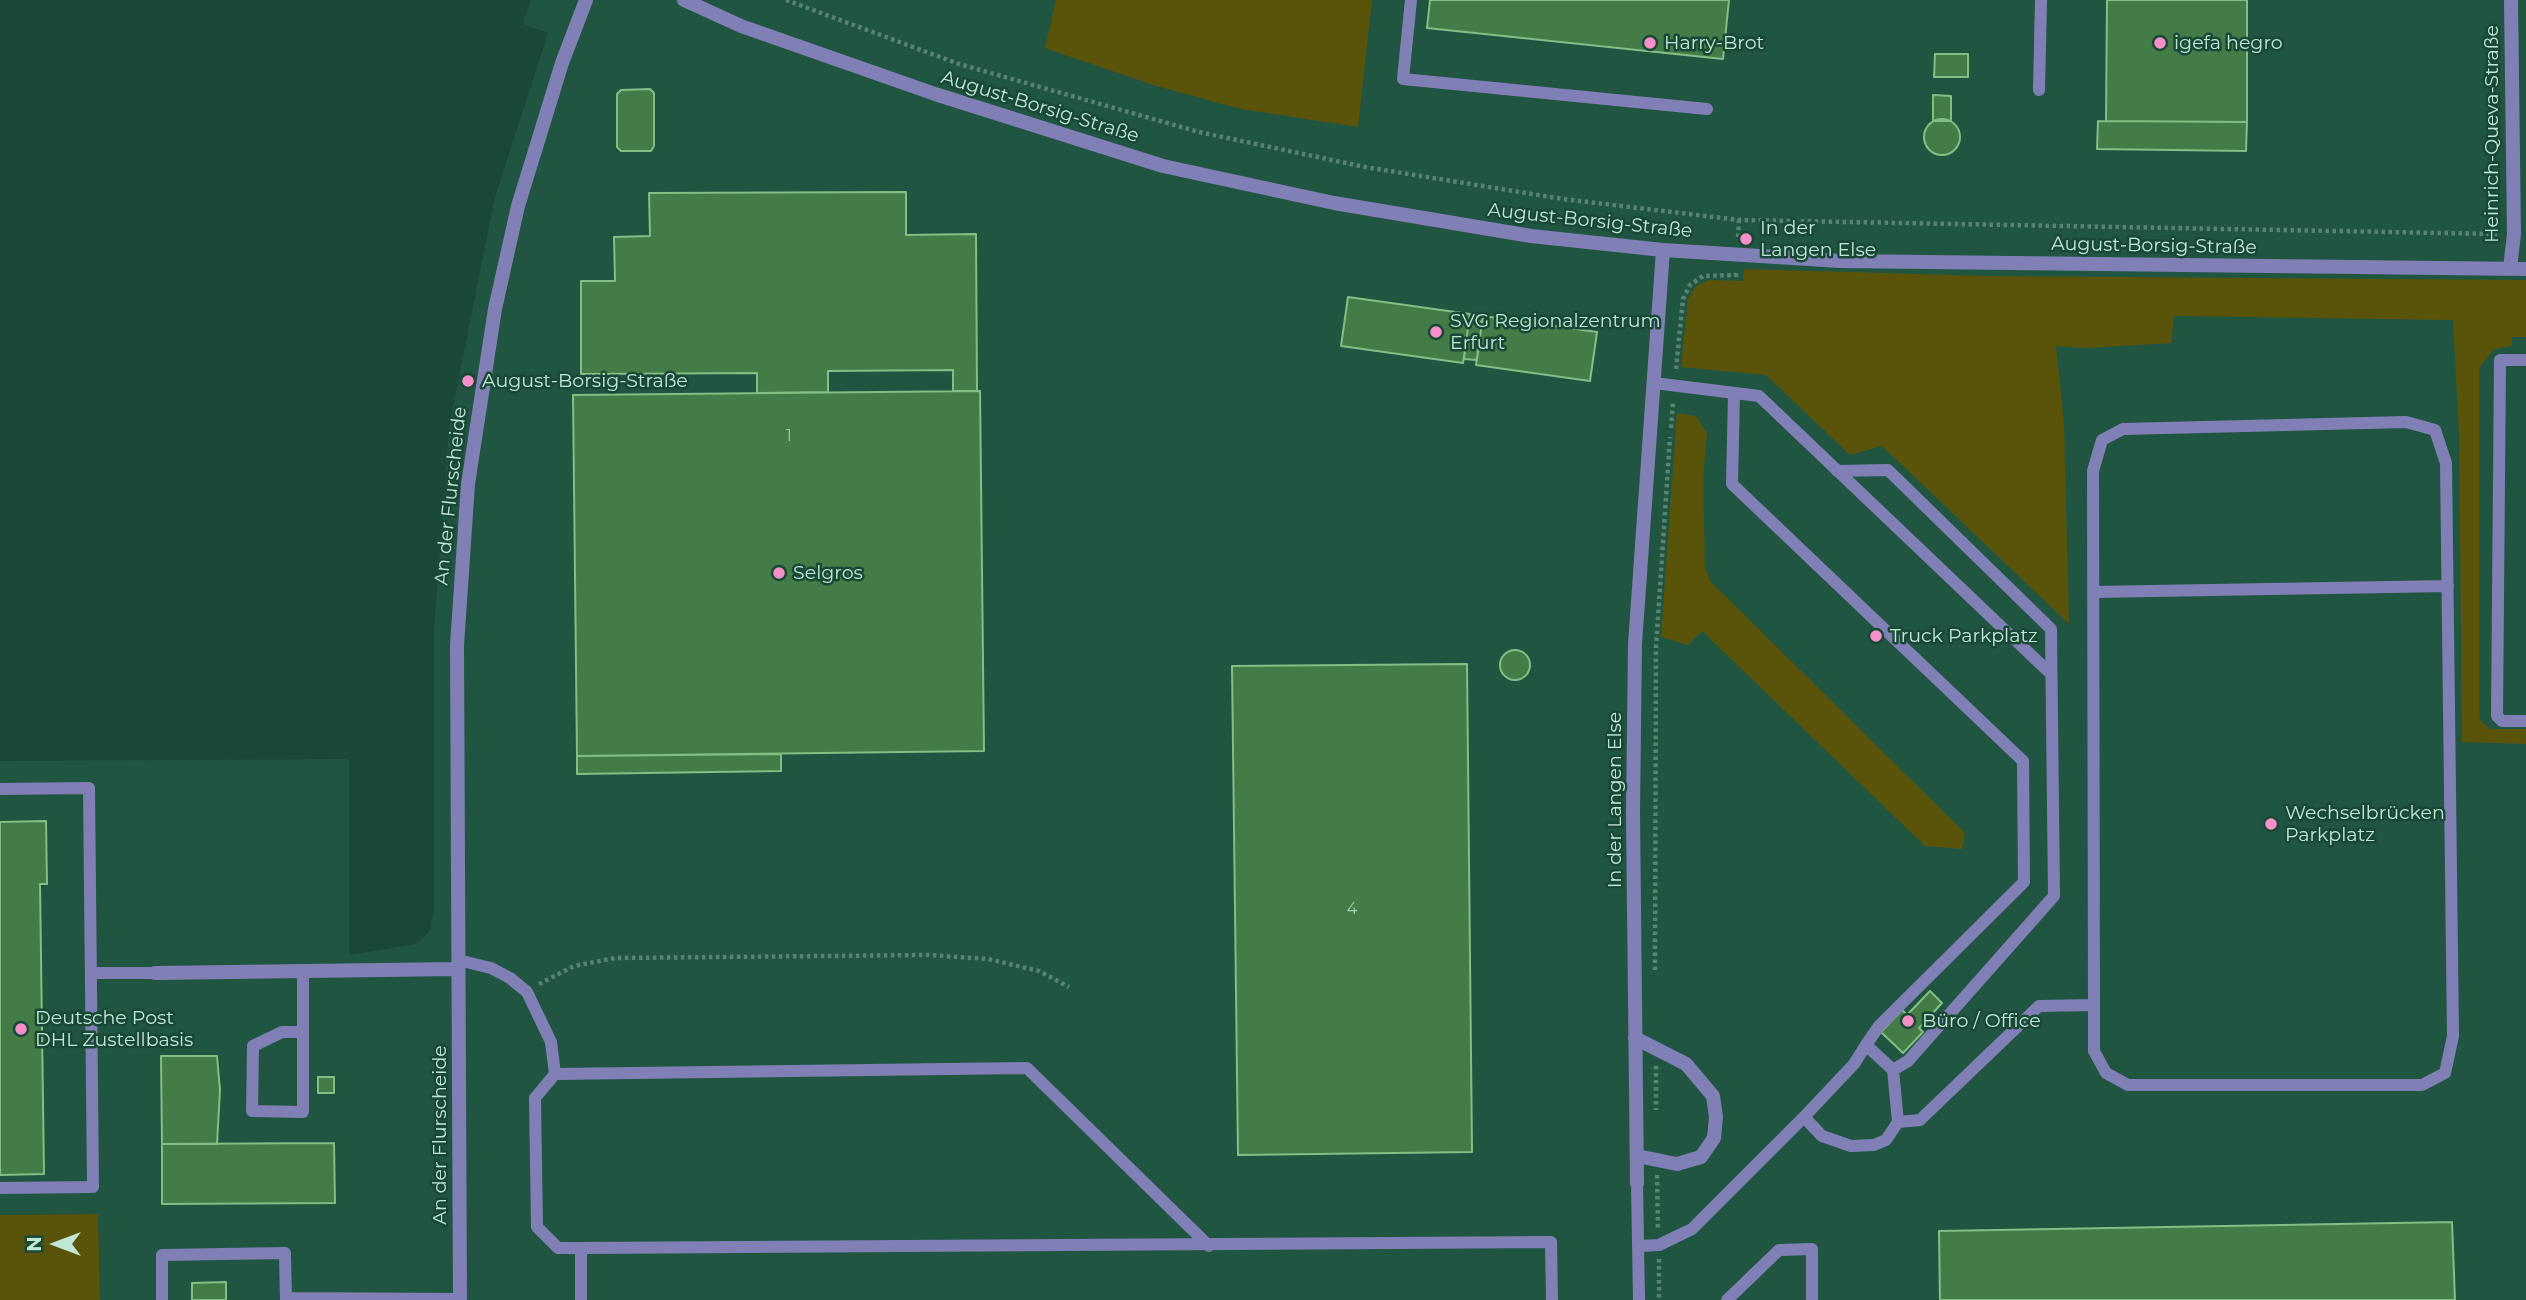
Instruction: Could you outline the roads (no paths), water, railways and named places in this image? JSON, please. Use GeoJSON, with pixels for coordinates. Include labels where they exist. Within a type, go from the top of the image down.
{"type":"FeatureCollection","features":[{"type":"Feature","properties":{"kind":"street","name":"An der Flurscheide"},"geometry":{"type":"LineString","coordinates":[[460,1299],[457,646],[468,484],[491,334],[518,206],[562,63],[586,0]]}},
{"type":"Feature","properties":{"kind":"street","name":"August-Borsig-Straße"},"geometry":{"type":"LineString","coordinates":[[684,0],[741,26],[935,94],[1163,166],[1360,208],[1531,236],[1663,250],[1841,261],[2526,269]]}},
{"type":"Feature","properties":{"kind":"street","name":"Heinrich-Queva-Straße"},"geometry":{"type":"LineString","coordinates":[[2510,268],[2514,234],[2511,0]]}},
{"type":"Feature","properties":{"kind":"street","name":"In der Langen Else"},"geometry":{"type":"LineString","coordinates":[[1637,1183],[1635,644],[1663,250]]}},
{"type":"Feature","properties":{"kind":"street"},"geometry":{"type":"LineString","coordinates":[[155,973],[458,965]]}},
{"type":"Feature","properties":{"kind":"street"},"geometry":{"type":"LineString","coordinates":[[1635,1038],[1686,1064],[1713,1096],[1716,1117],[1714,1138],[1701,1157],[1677,1164],[1637,1156]]}},
{"type":"Feature","properties":{"kind":"lane"},"geometry":{"type":"LineString","coordinates":[[1411,0],[1403,79],[1707,109]]}},
{"type":"Feature","properties":{"kind":"lane"},"geometry":{"type":"LineString","coordinates":[[2039,90],[2041,0]]}},
{"type":"Feature","properties":{"kind":"lane"},"geometry":{"type":"LineString","coordinates":[[2526,360],[2500,360],[2497,716],[2501,721],[2526,722]]}},
{"type":"Feature","properties":{"kind":"lane"},"geometry":{"type":"LineString","coordinates":[[1654,383],[1759,396],[2051,674]]}},
{"type":"Feature","properties":{"kind":"lane"},"geometry":{"type":"LineString","coordinates":[[1639,1246],[1658,1245],[1692,1229],[1854,1064],[1879,1026],[2024,882],[2023,761],[1732,484],[1734,393]]}},
{"type":"Feature","properties":{"kind":"lane"},"geometry":{"type":"LineString","coordinates":[[2406,422],[2435,430],[2446,463],[2448,586],[2453,1036],[2445,1073],[2422,1086],[2128,1084],[2106,1073],[2094,1051],[2093,592],[2093,471],[2102,440],[2123,429],[2406,422]]}},
{"type":"Feature","properties":{"kind":"lane"},"geometry":{"type":"LineString","coordinates":[[1837,471],[1888,470],[2051,629],[2054,895],[1908,1061],[1894,1070]]}},
{"type":"Feature","properties":{"kind":"lane"},"geometry":{"type":"LineString","coordinates":[[2093,592],[2448,586]]}},
{"type":"Feature","properties":{"kind":"lane"},"geometry":{"type":"LineString","coordinates":[[0,789],[89,788],[93,1187],[0,1188]]}},
{"type":"Feature","properties":{"kind":"lane"},"geometry":{"type":"LineString","coordinates":[[458,965],[491,968],[510,978],[527,992],[551,1042],[555,1074],[535,1098],[537,1227],[558,1248],[1551,1242],[1552,1300]]}},
{"type":"Feature","properties":{"kind":"lane"},"geometry":{"type":"LineString","coordinates":[[303,971],[303,1032],[303,1112],[252,1111],[253,1046],[282,1032],[303,1032]]}},
{"type":"Feature","properties":{"kind":"lane"},"geometry":{"type":"LineString","coordinates":[[91,973],[155,973]]}},
{"type":"Feature","properties":{"kind":"lane"},"geometry":{"type":"LineString","coordinates":[[1898,1122],[1920,1120],[2039,1006],[2094,1005]]}},
{"type":"Feature","properties":{"kind":"lane"},"geometry":{"type":"LineString","coordinates":[[1804,1117],[1822,1136],[1851,1146],[1886,1140],[1898,1122],[1894,1070],[1866,1045]]}},
{"type":"Feature","properties":{"kind":"lane"},"geometry":{"type":"LineString","coordinates":[[555,1074],[1027,1068],[1209,1246]]}},
{"type":"Feature","properties":{"kind":"lane"},"geometry":{"type":"LineString","coordinates":[[1637,1183],[1639,1300]]}},
{"type":"Feature","properties":{"kind":"lane"},"geometry":{"type":"LineString","coordinates":[[581,1248],[581,1300]]}},
{"type":"Feature","properties":{"kind":"lane"},"geometry":{"type":"LineString","coordinates":[[1727,1300],[1779,1250],[1812,1249],[1811,1300]]}},
{"type":"Feature","properties":{"kind":"lane"},"geometry":{"type":"LineString","coordinates":[[162,1300],[162,1255],[285,1253],[286,1299],[460,1299]]}},
{"type":"Feature","properties":{"kind":"place","name":"Harry-Brot"},"geometry":{"type":"Point","coordinates":[1650,43]}},
{"type":"Feature","properties":{"kind":"place","name":"igefa hegro"},"geometry":{"type":"Point","coordinates":[2160,43]}},
{"type":"Feature","properties":{"kind":"place","name":"In der Langen Else"},"geometry":{"type":"Point","coordinates":[1746,239]}},
{"type":"Feature","properties":{"kind":"place","name":"SVG Regionalzentrum Erfurt"},"geometry":{"type":"Point","coordinates":[1436,332]}},
{"type":"Feature","properties":{"kind":"place","name":"August-Borsig-Straße"},"geometry":{"type":"Point","coordinates":[468,381]}},
{"type":"Feature","properties":{"kind":"place","name":"Selgros"},"geometry":{"type":"Point","coordinates":[779,573]}},
{"type":"Feature","properties":{"kind":"place","name":"Truck Parkplatz"},"geometry":{"type":"Point","coordinates":[1876,636]}},
{"type":"Feature","properties":{"kind":"place","name":"Wechselbrücken Parkplatz"},"geometry":{"type":"Point","coordinates":[2271,824]}},
{"type":"Feature","properties":{"kind":"place","name":"Büro / Office"},"geometry":{"type":"Point","coordinates":[1908,1021]}},
{"type":"Feature","properties":{"kind":"place","name":"Deutsche Post DHL Zustellbasis"},"geometry":{"type":"Point","coordinates":[21,1029]}}]}
